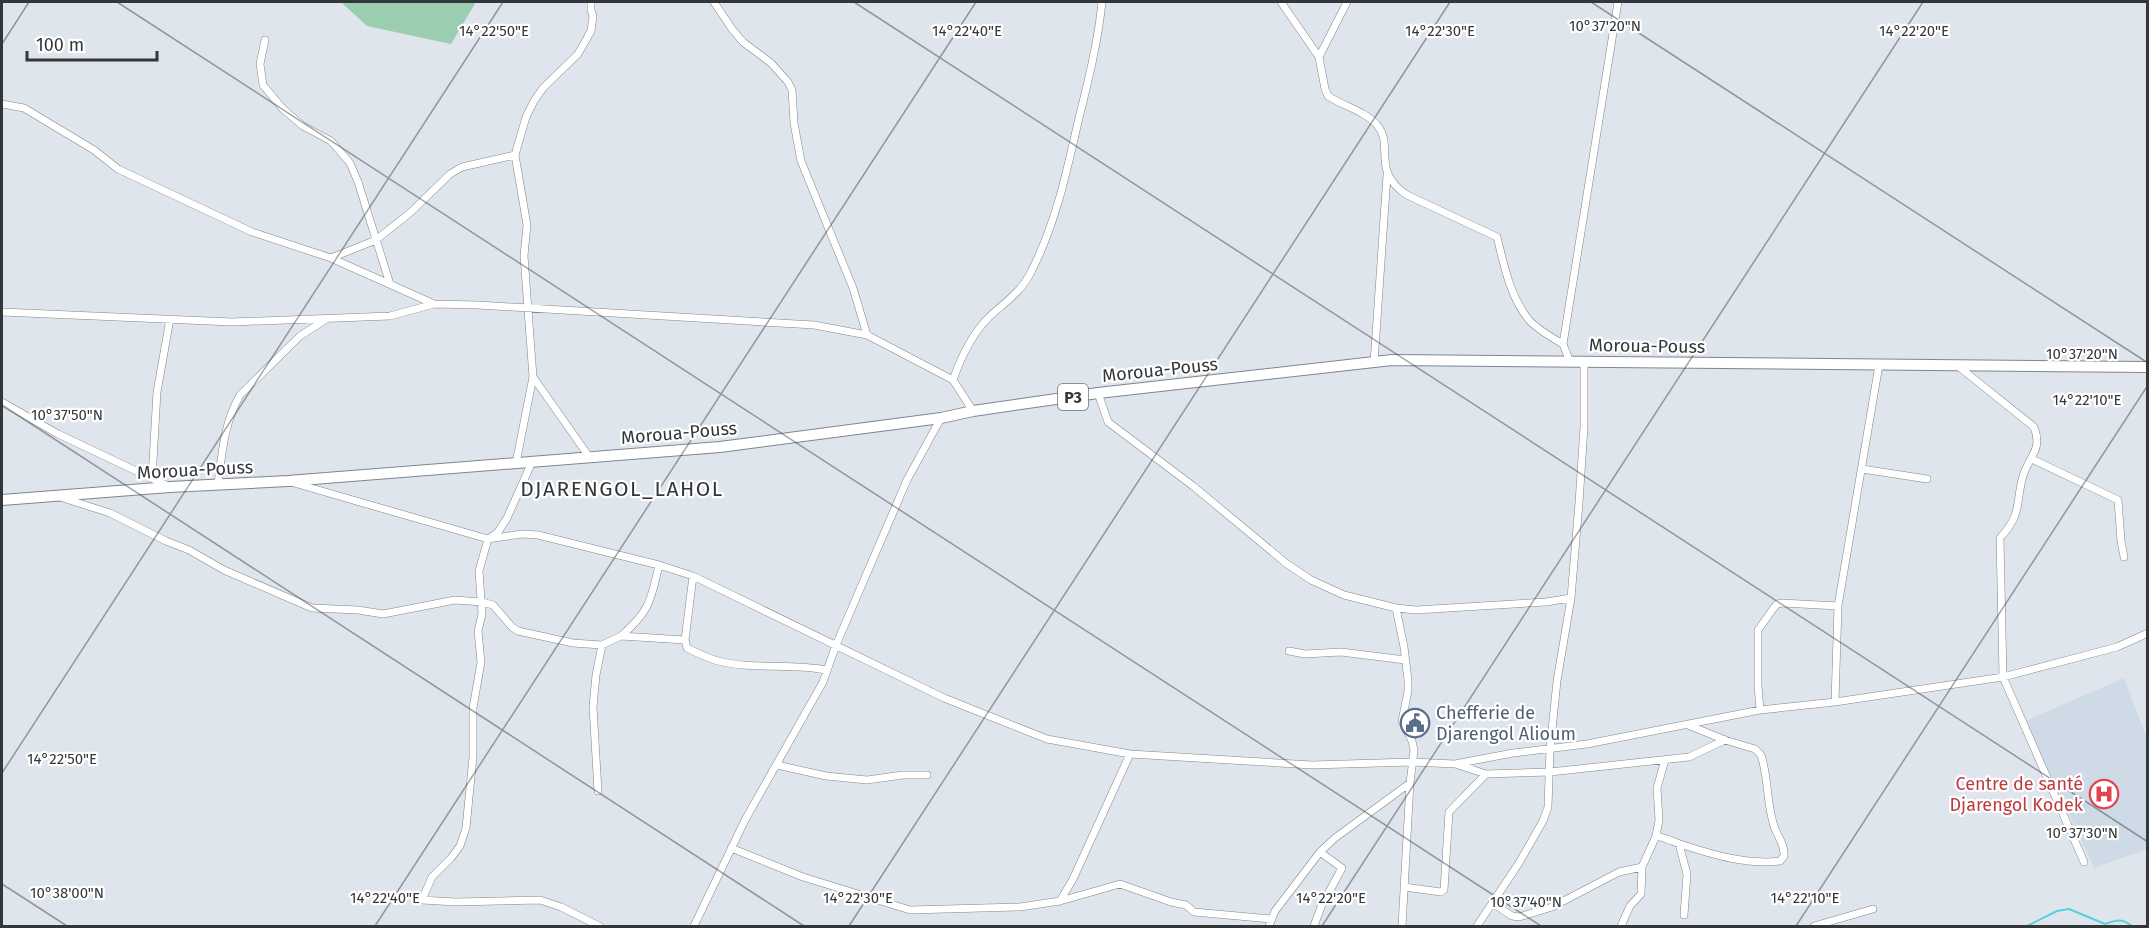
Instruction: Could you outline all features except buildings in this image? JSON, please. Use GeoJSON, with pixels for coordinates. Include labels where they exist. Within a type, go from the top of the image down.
{"type":"FeatureCollection","features":[{"type":"Feature","properties":{"kind":"main road","name":"Moroua-Pouss"},"geometry":{"type":"LineString","coordinates":[[2,500],[170,487],[288,481],[720,447],[941,418],[973,411],[1098,393],[1392,360],[2148,367]]}},
{"type":"Feature","properties":{"kind":"street"},"geometry":{"type":"LineString","coordinates":[[516,463],[533,377],[524,256],[527,225],[515,155],[526,117],[534,101],[543,88],[578,54],[591,31],[593,16],[591,2]]}},
{"type":"Feature","properties":{"kind":"street"},"geometry":{"type":"LineString","coordinates":[[714,2],[732,30],[743,42],[771,63],[792,90],[794,123],[801,162],[853,288],[867,335]]}},
{"type":"Feature","properties":{"kind":"street"},"geometry":{"type":"LineString","coordinates":[[953,380],[960,359],[976,333],[990,316],[1016,293],[1029,276],[1058,210],[1095,53],[1102,2]]}},
{"type":"Feature","properties":{"kind":"street"},"geometry":{"type":"LineString","coordinates":[[1281,2],[1319,57],[1324,89],[1328,96],[1377,126],[1382,135],[1387,175],[1374,363]]}},
{"type":"Feature","properties":{"kind":"street"},"geometry":{"type":"LineString","coordinates":[[1319,57],[1347,2]]}},
{"type":"Feature","properties":{"kind":"street"},"geometry":{"type":"LineString","coordinates":[[1570,362],[1563,345],[1618,2]]}},
{"type":"Feature","properties":{"kind":"street"},"geometry":{"type":"LineString","coordinates":[[265,40],[260,64],[263,85],[283,109],[303,126],[331,141],[350,163],[390,284]]}},
{"type":"Feature","properties":{"kind":"street"},"geometry":{"type":"LineString","coordinates":[[2,104],[24,108],[87,145],[118,169],[252,232],[331,258],[434,304]]}},
{"type":"Feature","properties":{"kind":"street"},"geometry":{"type":"LineString","coordinates":[[331,258],[376,240],[411,212],[450,174],[470,165],[515,155]]}},
{"type":"Feature","properties":{"kind":"street"},"geometry":{"type":"LineString","coordinates":[[1387,175],[1407,195],[1497,237],[1508,279],[1528,319],[1541,331],[1563,345]]}},
{"type":"Feature","properties":{"kind":"street"},"geometry":{"type":"LineString","coordinates":[[2,312],[232,321],[390,316],[434,304],[478,304],[527,309],[813,324],[867,335],[953,380],[973,411]]}},
{"type":"Feature","properties":{"kind":"street"},"geometry":{"type":"LineString","coordinates":[[152,478],[157,392],[170,319]]}},
{"type":"Feature","properties":{"kind":"street"},"geometry":{"type":"LineString","coordinates":[[218,484],[225,430],[240,395],[300,336],[326,319]]}},
{"type":"Feature","properties":{"kind":"street"},"geometry":{"type":"LineString","coordinates":[[1477,927],[1519,863],[1546,814],[1557,681],[1571,598],[1584,427],[1584,361]]}},
{"type":"Feature","properties":{"kind":"street"},"geometry":{"type":"LineString","coordinates":[[1835,702],[1838,606],[1879,365]]}},
{"type":"Feature","properties":{"kind":"street"},"geometry":{"type":"LineString","coordinates":[[1958,366],[2034,427],[2038,437],[2038,444],[2024,476],[2014,520],[2000,538],[2003,676],[2084,862]]}},
{"type":"Feature","properties":{"kind":"street"},"geometry":{"type":"LineString","coordinates":[[533,377],[590,458]]}},
{"type":"Feature","properties":{"kind":"street"},"geometry":{"type":"LineString","coordinates":[[1098,393],[1108,422],[1193,486],[1287,564],[1311,580],[1344,596],[1396,608],[1429,610],[1546,602],[1571,598]]}},
{"type":"Feature","properties":{"kind":"street"},"geometry":{"type":"LineString","coordinates":[[2,402],[58,434],[170,487]]}},
{"type":"Feature","properties":{"kind":"street"},"geometry":{"type":"LineString","coordinates":[[694,927],[731,848],[823,682],[836,645],[907,480],[941,418]]}},
{"type":"Feature","properties":{"kind":"street"},"geometry":{"type":"LineString","coordinates":[[2032,459],[2118,500],[2124,557]]}},
{"type":"Feature","properties":{"kind":"street"},"geometry":{"type":"LineString","coordinates":[[532,462],[507,518],[498,532],[488,539],[479,571],[482,602],[478,631],[481,662],[473,708],[473,757],[466,828],[460,846],[432,877],[422,900],[456,902],[540,900],[561,907],[599,927]]}},
{"type":"Feature","properties":{"kind":"street"},"geometry":{"type":"LineString","coordinates":[[1862,469],[1927,478]]}},
{"type":"Feature","properties":{"kind":"street"},"geometry":{"type":"LineString","coordinates":[[288,481],[488,539],[538,534],[693,576],[944,698],[1047,739],[1130,754],[1312,765],[1412,762],[1455,764],[1513,753],[1587,744],[1760,711],[2003,676],[2117,647],[2148,633]]}},
{"type":"Feature","properties":{"kind":"street"},"geometry":{"type":"LineString","coordinates":[[56,496],[110,513],[189,550],[224,570],[312,608],[350,609],[383,614],[455,600],[482,602],[494,605],[512,627],[525,634],[573,643],[602,645],[621,636],[639,620],[646,610],[659,565]]}},
{"type":"Feature","properties":{"kind":"street"},"geometry":{"type":"LineString","coordinates":[[693,576],[685,640],[687,648],[718,661],[767,666],[802,666],[826,670]]}},
{"type":"Feature","properties":{"kind":"street"},"geometry":{"type":"LineString","coordinates":[[1760,711],[1758,630],[1773,609],[1777,604],[1782,603],[1838,606]]}},
{"type":"Feature","properties":{"kind":"street"},"geometry":{"type":"LineString","coordinates":[[1396,608],[1406,660],[1408,691],[1402,721],[1414,750],[1402,927]]}},
{"type":"Feature","properties":{"kind":"street"},"geometry":{"type":"LineString","coordinates":[[621,636],[685,640]]}},
{"type":"Feature","properties":{"kind":"street"},"geometry":{"type":"LineString","coordinates":[[598,791],[593,707],[602,645]]}},
{"type":"Feature","properties":{"kind":"street"},"geometry":{"type":"LineString","coordinates":[[1289,651],[1305,654],[1341,652],[1406,660]]}},
{"type":"Feature","properties":{"kind":"street"},"geometry":{"type":"LineString","coordinates":[[1656,836],[1741,860],[1780,861],[1784,856],[1784,848],[1774,826],[1761,755],[1755,749],[1725,740],[1687,724]]}},
{"type":"Feature","properties":{"kind":"street"},"geometry":{"type":"LineString","coordinates":[[1455,764],[1486,774],[1550,772],[1689,757],[1725,740]]}},
{"type":"Feature","properties":{"kind":"street"},"geometry":{"type":"LineString","coordinates":[[1059,900],[1073,879],[1130,754]]}},
{"type":"Feature","properties":{"kind":"street"},"geometry":{"type":"LineString","coordinates":[[1621,927],[1630,906],[1641,894],[1642,867],[1656,836],[1659,820],[1657,788],[1665,760]]}},
{"type":"Feature","properties":{"kind":"street"},"geometry":{"type":"LineString","coordinates":[[777,765],[826,776],[867,780],[903,775],[927,775]]}},
{"type":"Feature","properties":{"kind":"street"},"geometry":{"type":"LineString","coordinates":[[1404,887],[1444,890],[1449,812],[1486,774]]}},
{"type":"Feature","properties":{"kind":"street"},"geometry":{"type":"LineString","coordinates":[[731,848],[803,877],[910,910],[1020,907],[1059,900],[1120,884],[1186,905],[1194,912],[1270,923],[1320,852],[1335,838],[1410,783]]}},
{"type":"Feature","properties":{"kind":"street"},"geometry":{"type":"LineString","coordinates":[[1679,844],[1687,874],[1684,915]]}},
{"type":"Feature","properties":{"kind":"street"},"geometry":{"type":"LineString","coordinates":[[1314,927],[1321,907],[1342,868],[1320,852]]}},
{"type":"Feature","properties":{"kind":"street"},"geometry":{"type":"LineString","coordinates":[[1492,903],[1512,916],[1519,917],[1552,907],[1619,872],[1642,867]]}},
{"type":"Feature","properties":{"kind":"street"},"geometry":{"type":"LineString","coordinates":[[1814,927],[1873,909]]}},
{"type":"Feature","properties":{"kind":"shaded area","name":"Centre de santé Djarengol Kodek"},"geometry":{"type":"Polygon","coordinates":[[[2124,678],[2147,739],[2147,849],[2094,868],[2026,721],[2124,678]]]}},
{"type":"Feature","properties":{"kind":"green space"},"geometry":{"type":"Polygon","coordinates":[[[341,2],[476,2],[451,44],[367,26],[341,2]]]}},
{"type":"Feature","properties":{"kind":"waterway"},"geometry":{"type":"LineString","coordinates":[[2027,926],[2057,911],[2069,909],[2105,924],[2119,920],[2132,926]]}},
{"type":"Feature","properties":{"kind":"place","name":"Chefferie de Djarengol Alioum"},"geometry":{"type":"Point","coordinates":[1415,723]}},
{"type":"Feature","properties":{"kind":"place","name":"Centre de santé Djarengol Kodek"},"geometry":{"type":"Point","coordinates":[2104,794]}},
{"type":"Feature","properties":{"kind":"district","name":"DJARENGOL_LAHOL"},"geometry":{"type":"Point","coordinates":[622,489]}}]}
